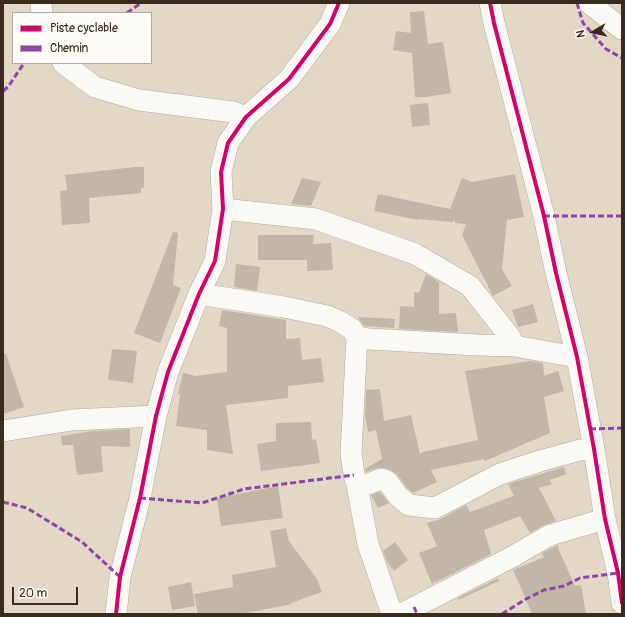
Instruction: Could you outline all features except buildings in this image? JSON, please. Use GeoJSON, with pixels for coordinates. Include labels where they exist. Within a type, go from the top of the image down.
{"type":"FeatureCollection","features":[{"type":"Feature","properties":{"kind":"street"},"geometry":{"type":"LineString","coordinates":[[116,614],[120,577],[140,498],[156,416],[168,372],[199,294],[215,261],[223,209],[222,172],[228,143],[246,117],[289,79],[330,24],[340,3]]}},
{"type":"Feature","properties":{"kind":"street"},"geometry":{"type":"LineString","coordinates":[[490,3],[544,216],[556,273],[577,357],[605,519],[618,573],[622,603]]}},
{"type":"Feature","properties":{"kind":"street"},"geometry":{"type":"LineString","coordinates":[[588,3],[622,29]]}},
{"type":"Feature","properties":{"kind":"street"},"geometry":{"type":"LineString","coordinates":[[64,64],[95,86],[139,100],[233,112],[246,117]]}},
{"type":"Feature","properties":{"kind":"street"},"geometry":{"type":"LineString","coordinates":[[223,209],[316,219],[415,254],[470,286],[510,337],[514,346]]}},
{"type":"Feature","properties":{"kind":"street"},"geometry":{"type":"LineString","coordinates":[[199,294],[327,316],[339,321],[352,330],[357,337],[351,453],[368,544],[392,614]]}},
{"type":"Feature","properties":{"kind":"street"},"geometry":{"type":"LineString","coordinates":[[357,337],[369,340],[514,346],[577,357]]}},
{"type":"Feature","properties":{"kind":"street"},"geometry":{"type":"LineString","coordinates":[[3,431],[72,420],[156,416]]}},
{"type":"Feature","properties":{"kind":"street"},"geometry":{"type":"LineString","coordinates":[[357,485],[368,484],[381,479],[387,481],[398,496],[409,504],[435,508],[500,474],[540,460],[580,450],[594,449]]}},
{"type":"Feature","properties":{"kind":"street"},"geometry":{"type":"LineString","coordinates":[[401,614],[510,558],[550,535],[605,519]]}},
{"type":"Feature","properties":{"kind":"marked path"},"geometry":{"type":"LineString","coordinates":[[128,12],[141,3]]}},
{"type":"Feature","properties":{"kind":"marked path"},"geometry":{"type":"LineString","coordinates":[[577,3],[583,23],[606,49],[622,58]]}},
{"type":"Feature","properties":{"kind":"marked path"},"geometry":{"type":"LineString","coordinates":[[3,91],[8,87],[23,64]]}},
{"type":"Feature","properties":{"kind":"marked path"},"geometry":{"type":"LineString","coordinates":[[544,216],[622,216]]}},
{"type":"Feature","properties":{"kind":"marked path"},"geometry":{"type":"LineString","coordinates":[[590,429],[622,428]]}},
{"type":"Feature","properties":{"kind":"marked path"},"geometry":{"type":"LineString","coordinates":[[140,498],[202,503],[244,489],[354,475]]}},
{"type":"Feature","properties":{"kind":"marked path"},"geometry":{"type":"LineString","coordinates":[[3,502],[27,508],[82,542],[120,577]]}},
{"type":"Feature","properties":{"kind":"marked path"},"geometry":{"type":"LineString","coordinates":[[502,614],[544,590],[564,586],[580,578],[618,573]]}},
{"type":"Feature","properties":{"kind":"marked path"},"geometry":{"type":"LineString","coordinates":[[414,607],[417,614]]}},
{"type":"Feature","properties":{"kind":"cycle path"},"geometry":{"type":"LineString","coordinates":[[116,614],[120,577],[140,498],[156,416],[168,372],[199,294],[215,261],[223,209],[221,172],[228,143],[246,117],[289,79],[330,24],[339,3]]}},
{"type":"Feature","properties":{"kind":"cycle path"},"geometry":{"type":"LineString","coordinates":[[490,3],[544,216],[556,273],[577,357],[605,519],[618,573],[622,603]]}}]}
